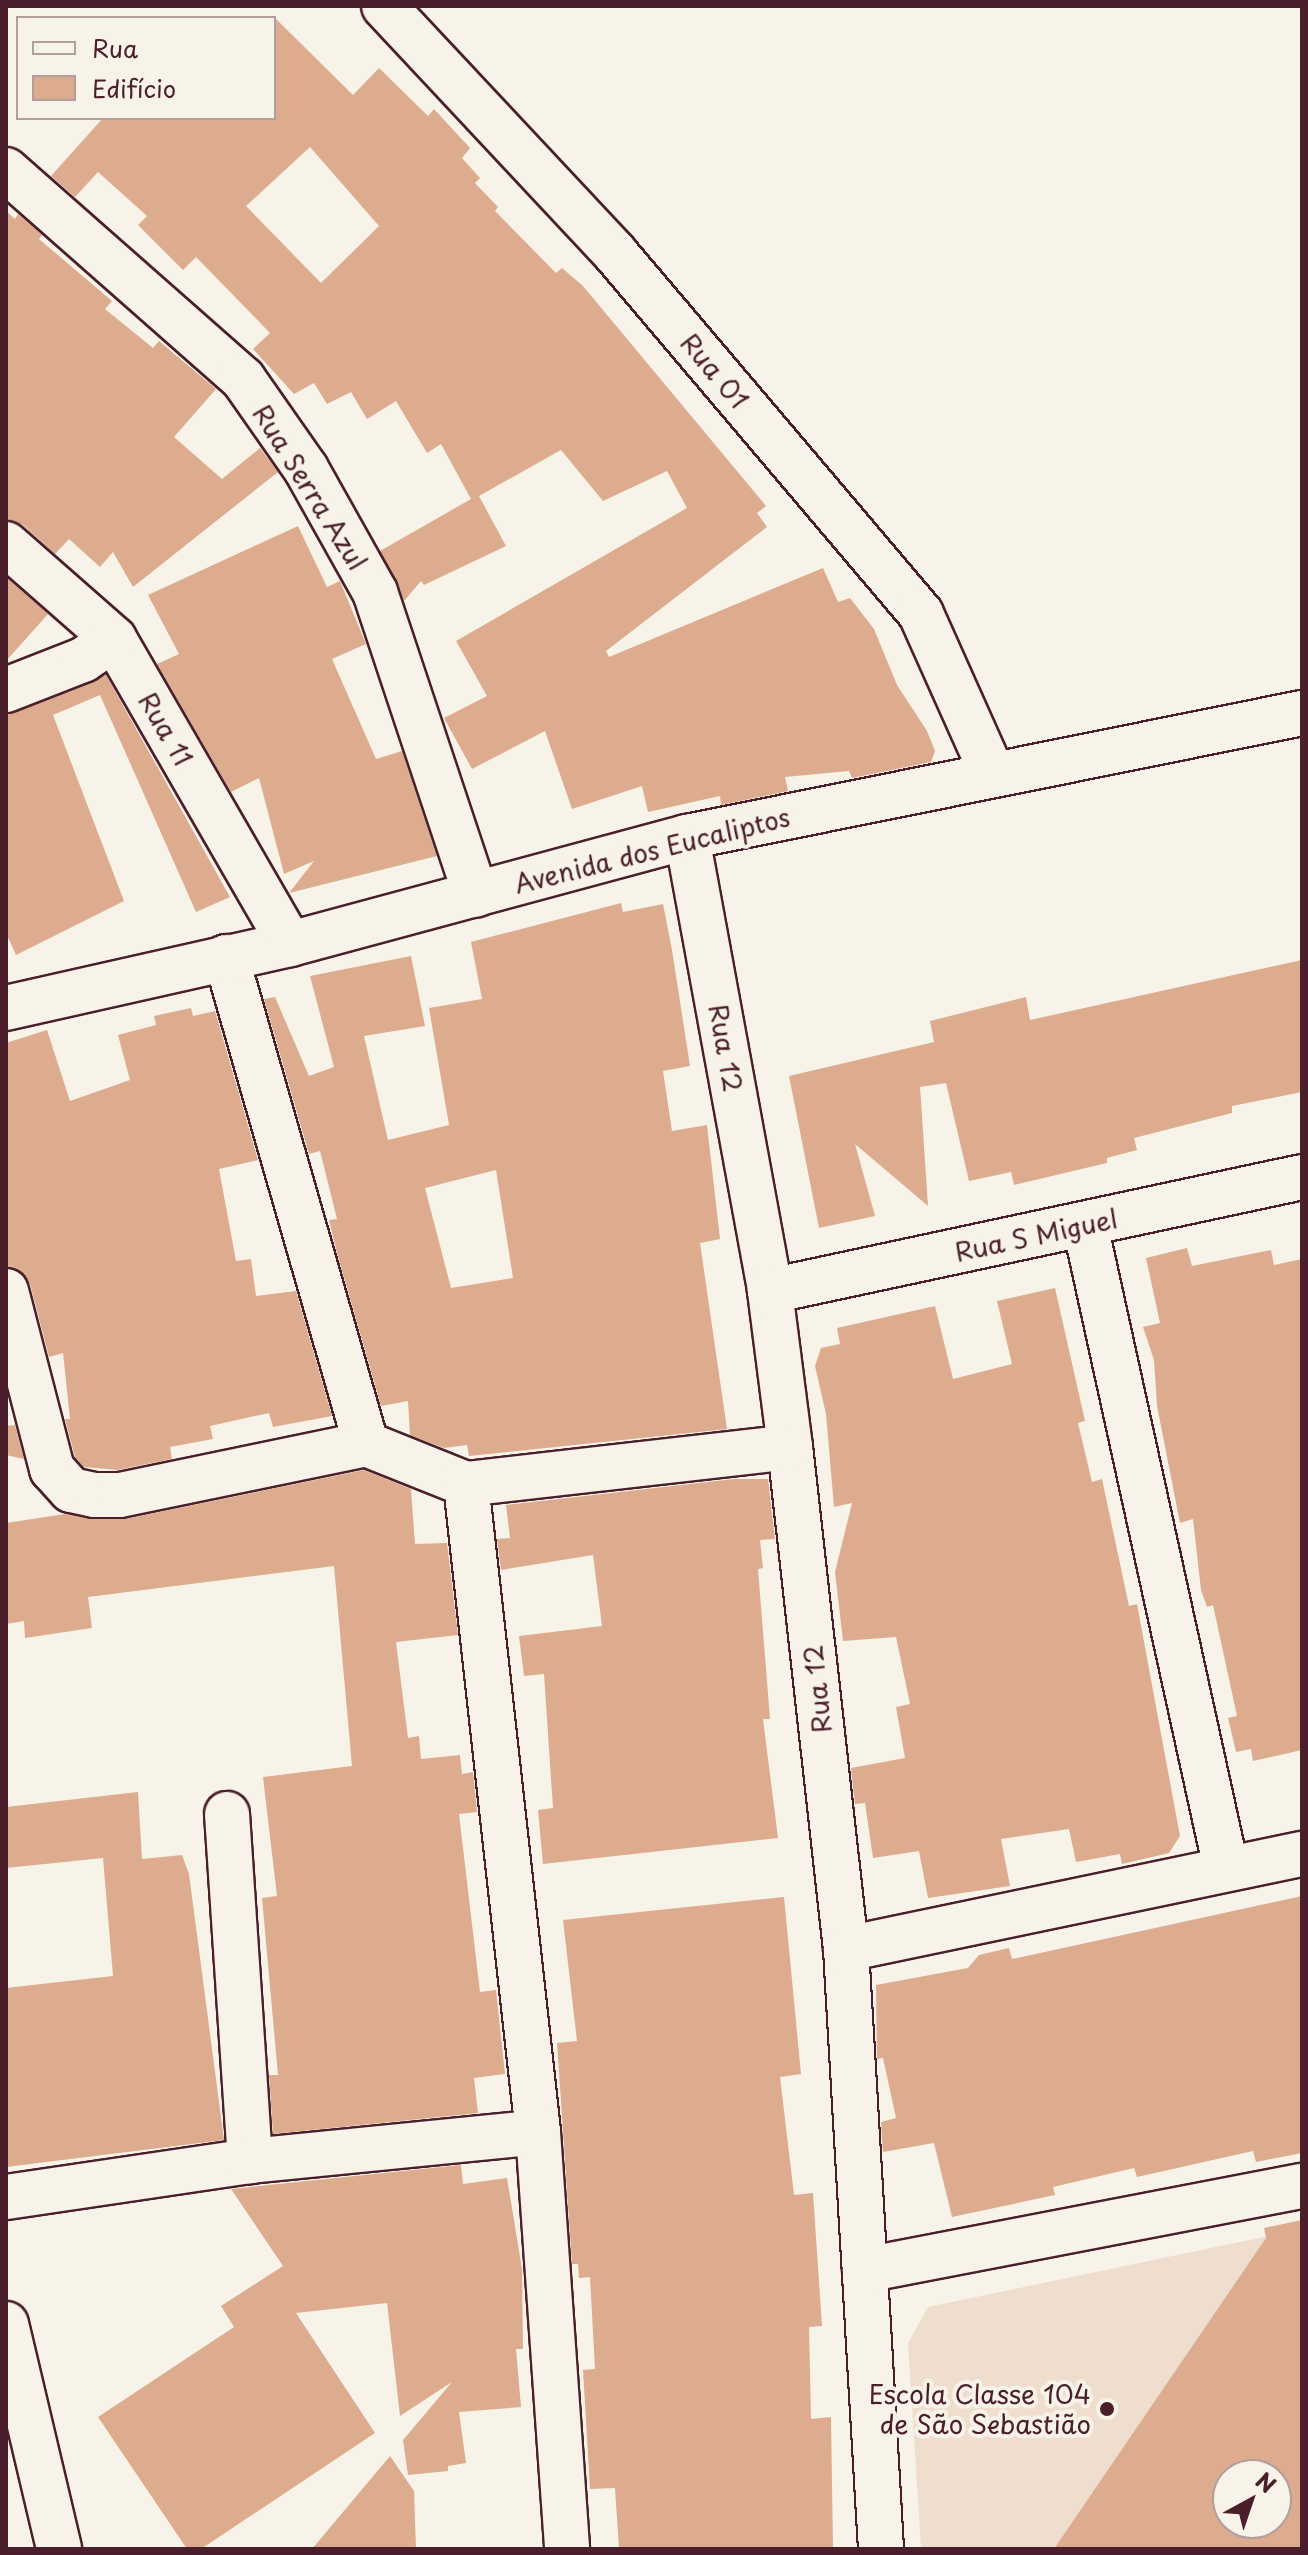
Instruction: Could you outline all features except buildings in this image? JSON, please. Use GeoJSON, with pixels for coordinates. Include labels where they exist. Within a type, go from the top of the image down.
{"type":"FeatureCollection","features":[{"type":"Feature","properties":{"kind":"street","name":"Rua 01"},"geometry":{"type":"LineString","coordinates":[[384,6],[615,253],[921,614],[992,773]]}},
{"type":"Feature","properties":{"kind":"street","name":"Rua Serra Azul"},"geometry":{"type":"LineString","coordinates":[[6,170],[243,379],[306,469],[375,592],[476,895]]}},
{"type":"Feature","properties":{"kind":"street","name":"Rua 11"},"geometry":{"type":"LineString","coordinates":[[6,544],[114,639],[290,944]]}},
{"type":"Feature","properties":{"kind":"street"},"geometry":{"type":"LineString","coordinates":[[6,690],[83,660],[114,639]]}},
{"type":"Feature","properties":{"kind":"street","name":"Avenida dos Eucaliptos"},"geometry":{"type":"LineString","coordinates":[[6,1008],[290,944],[687,837],[992,773],[1302,713]]}},
{"type":"Feature","properties":{"kind":"street","name":"Rua 12"},"geometry":{"type":"LineString","coordinates":[[687,837],[770,1291],[790,1447],[846,1949],[881,2549]]}},
{"type":"Feature","properties":{"kind":"street"},"geometry":{"type":"LineString","coordinates":[[226,957],[366,1444]]}},
{"type":"Feature","properties":{"kind":"street","name":"Rua S Miguel"},"geometry":{"type":"LineString","coordinates":[[770,1291],[1302,1177]]}},
{"type":"Feature","properties":{"kind":"street"},"geometry":{"type":"LineString","coordinates":[[1085,1225],[1226,1868]]}},
{"type":"Feature","properties":{"kind":"street"},"geometry":{"type":"LineString","coordinates":[[6,1291],[52,1469],[71,1490],[120,1495],[366,1444],[466,1484],[790,1447]]}},
{"type":"Feature","properties":{"kind":"street"},"geometry":{"type":"LineString","coordinates":[[466,1484],[538,2132],[567,2549]]}},
{"type":"Feature","properties":{"kind":"street"},"geometry":{"type":"LineString","coordinates":[[227,1814],[250,2161]]}},
{"type":"Feature","properties":{"kind":"street"},"geometry":{"type":"LineString","coordinates":[[846,1949],[1302,1854]]}},
{"type":"Feature","properties":{"kind":"street"},"geometry":{"type":"LineString","coordinates":[[6,2197],[250,2161],[538,2132]]}},
{"type":"Feature","properties":{"kind":"street"},"geometry":{"type":"LineString","coordinates":[[865,2270],[1302,2186]]}},
{"type":"Feature","properties":{"kind":"street"},"geometry":{"type":"LineString","coordinates":[[6,2324],[58,2548]]}},
{"type":"Feature","properties":{"kind":"shaded area","name":"Escola Classe 104 de São Sebastião"},"geometry":{"type":"Polygon","coordinates":[[[1302,2229],[1302,2549],[921,2549],[908,2343],[928,2307],[1302,2229]]]}},
{"type":"Feature","properties":{"kind":"place","name":"Escola Classe 104 de São Sebastião"},"geometry":{"type":"Point","coordinates":[1107,2409]}}]}
